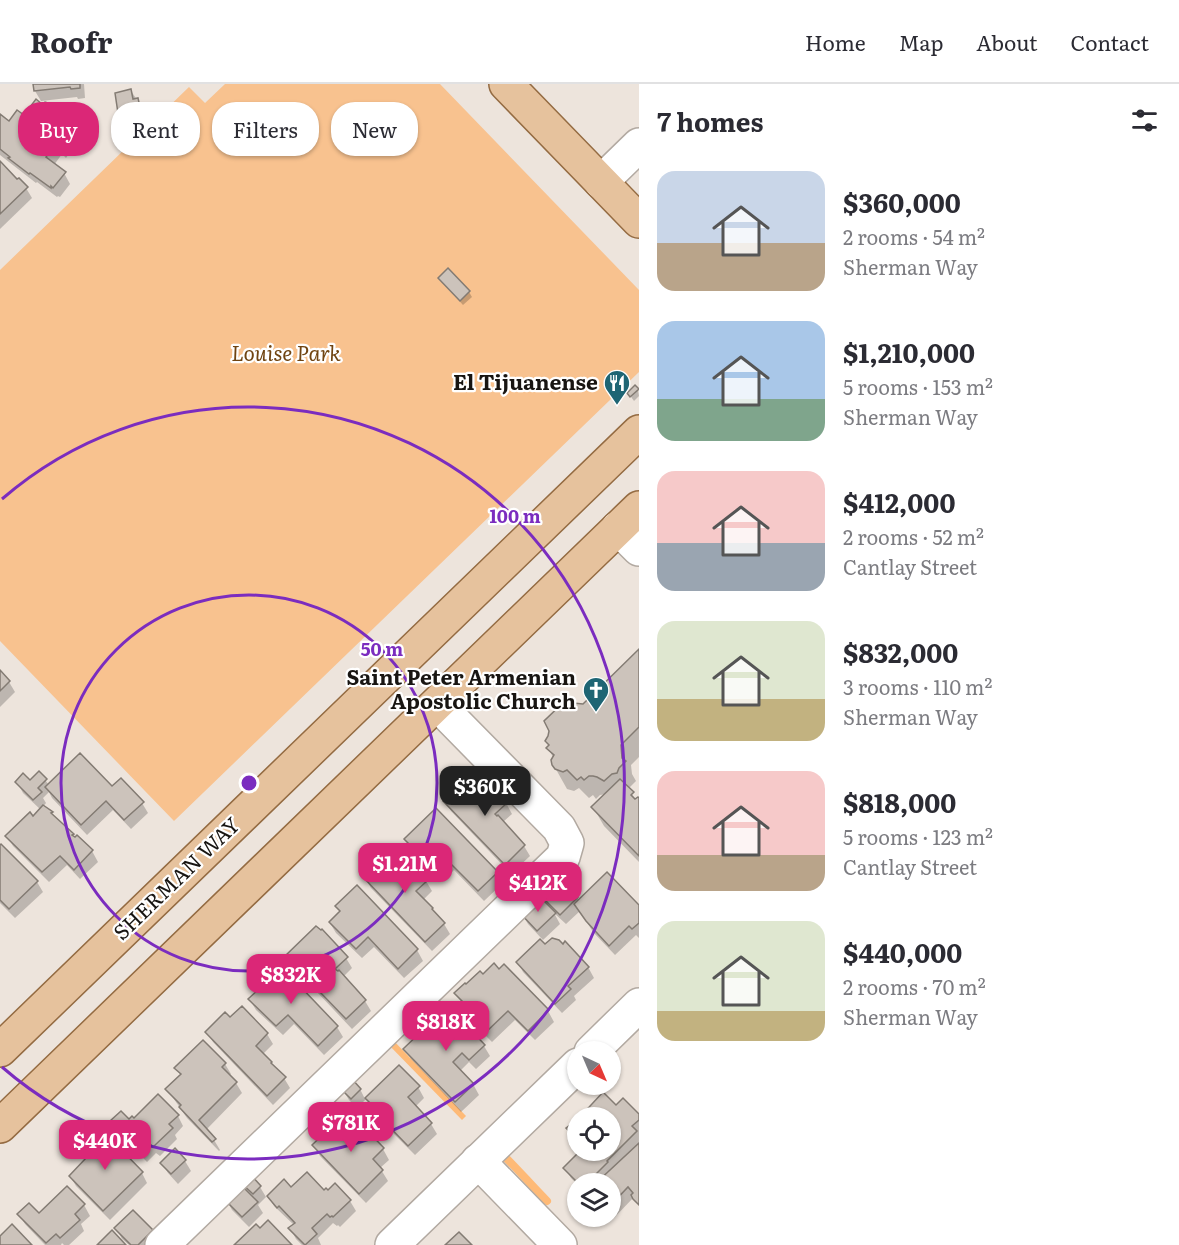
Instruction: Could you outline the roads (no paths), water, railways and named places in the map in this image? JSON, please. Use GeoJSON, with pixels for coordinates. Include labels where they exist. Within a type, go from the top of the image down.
{"type":"FeatureCollection","features":[{"type":"Feature","properties":{"kind":"main road"},"geometry":{"type":"LineString","coordinates":[[506,84],[639,221]]}},
{"type":"Feature","properties":{"kind":"main road","name":"SHERMAN WAY"},"geometry":{"type":"LineString","coordinates":[[0,1050],[639,432]]}},
{"type":"Feature","properties":{"kind":"main road"},"geometry":{"type":"LineString","coordinates":[[0,1126],[437,704],[632,528]]}},
{"type":"Feature","properties":{"kind":"street"},"geometry":{"type":"LineString","coordinates":[[601,182],[639,145]]}},
{"type":"Feature","properties":{"kind":"street"},"geometry":{"type":"LineString","coordinates":[[162,1245],[563,857],[567,843],[559,828],[437,704]]}},
{"type":"Feature","properties":{"kind":"street"},"geometry":{"type":"LineString","coordinates":[[602,1041],[639,1005]]}},
{"type":"Feature","properties":{"kind":"street"},"geometry":{"type":"LineString","coordinates":[[392,1245],[567,1076]]}},
{"type":"Feature","properties":{"kind":"street"},"geometry":{"type":"LineString","coordinates":[[478,1161],[560,1245]]}},
{"type":"Feature","properties":{"kind":"waterway"},"geometry":{"type":"LineString","coordinates":[[499,1151],[547,1201]]}},
{"type":"Feature","properties":{"kind":"place","name":"El Tijuanense"},"geometry":{"type":"Point","coordinates":[617,406]}},
{"type":"Feature","properties":{"kind":"place","name":"Saint Peter Armenian Apostolic Church"},"geometry":{"type":"Point","coordinates":[596,713]}},
{"type":"Feature","properties":{"kind":"park label","name":"Louise Park"},"geometry":{"type":"Point","coordinates":[286,354]}}]}
